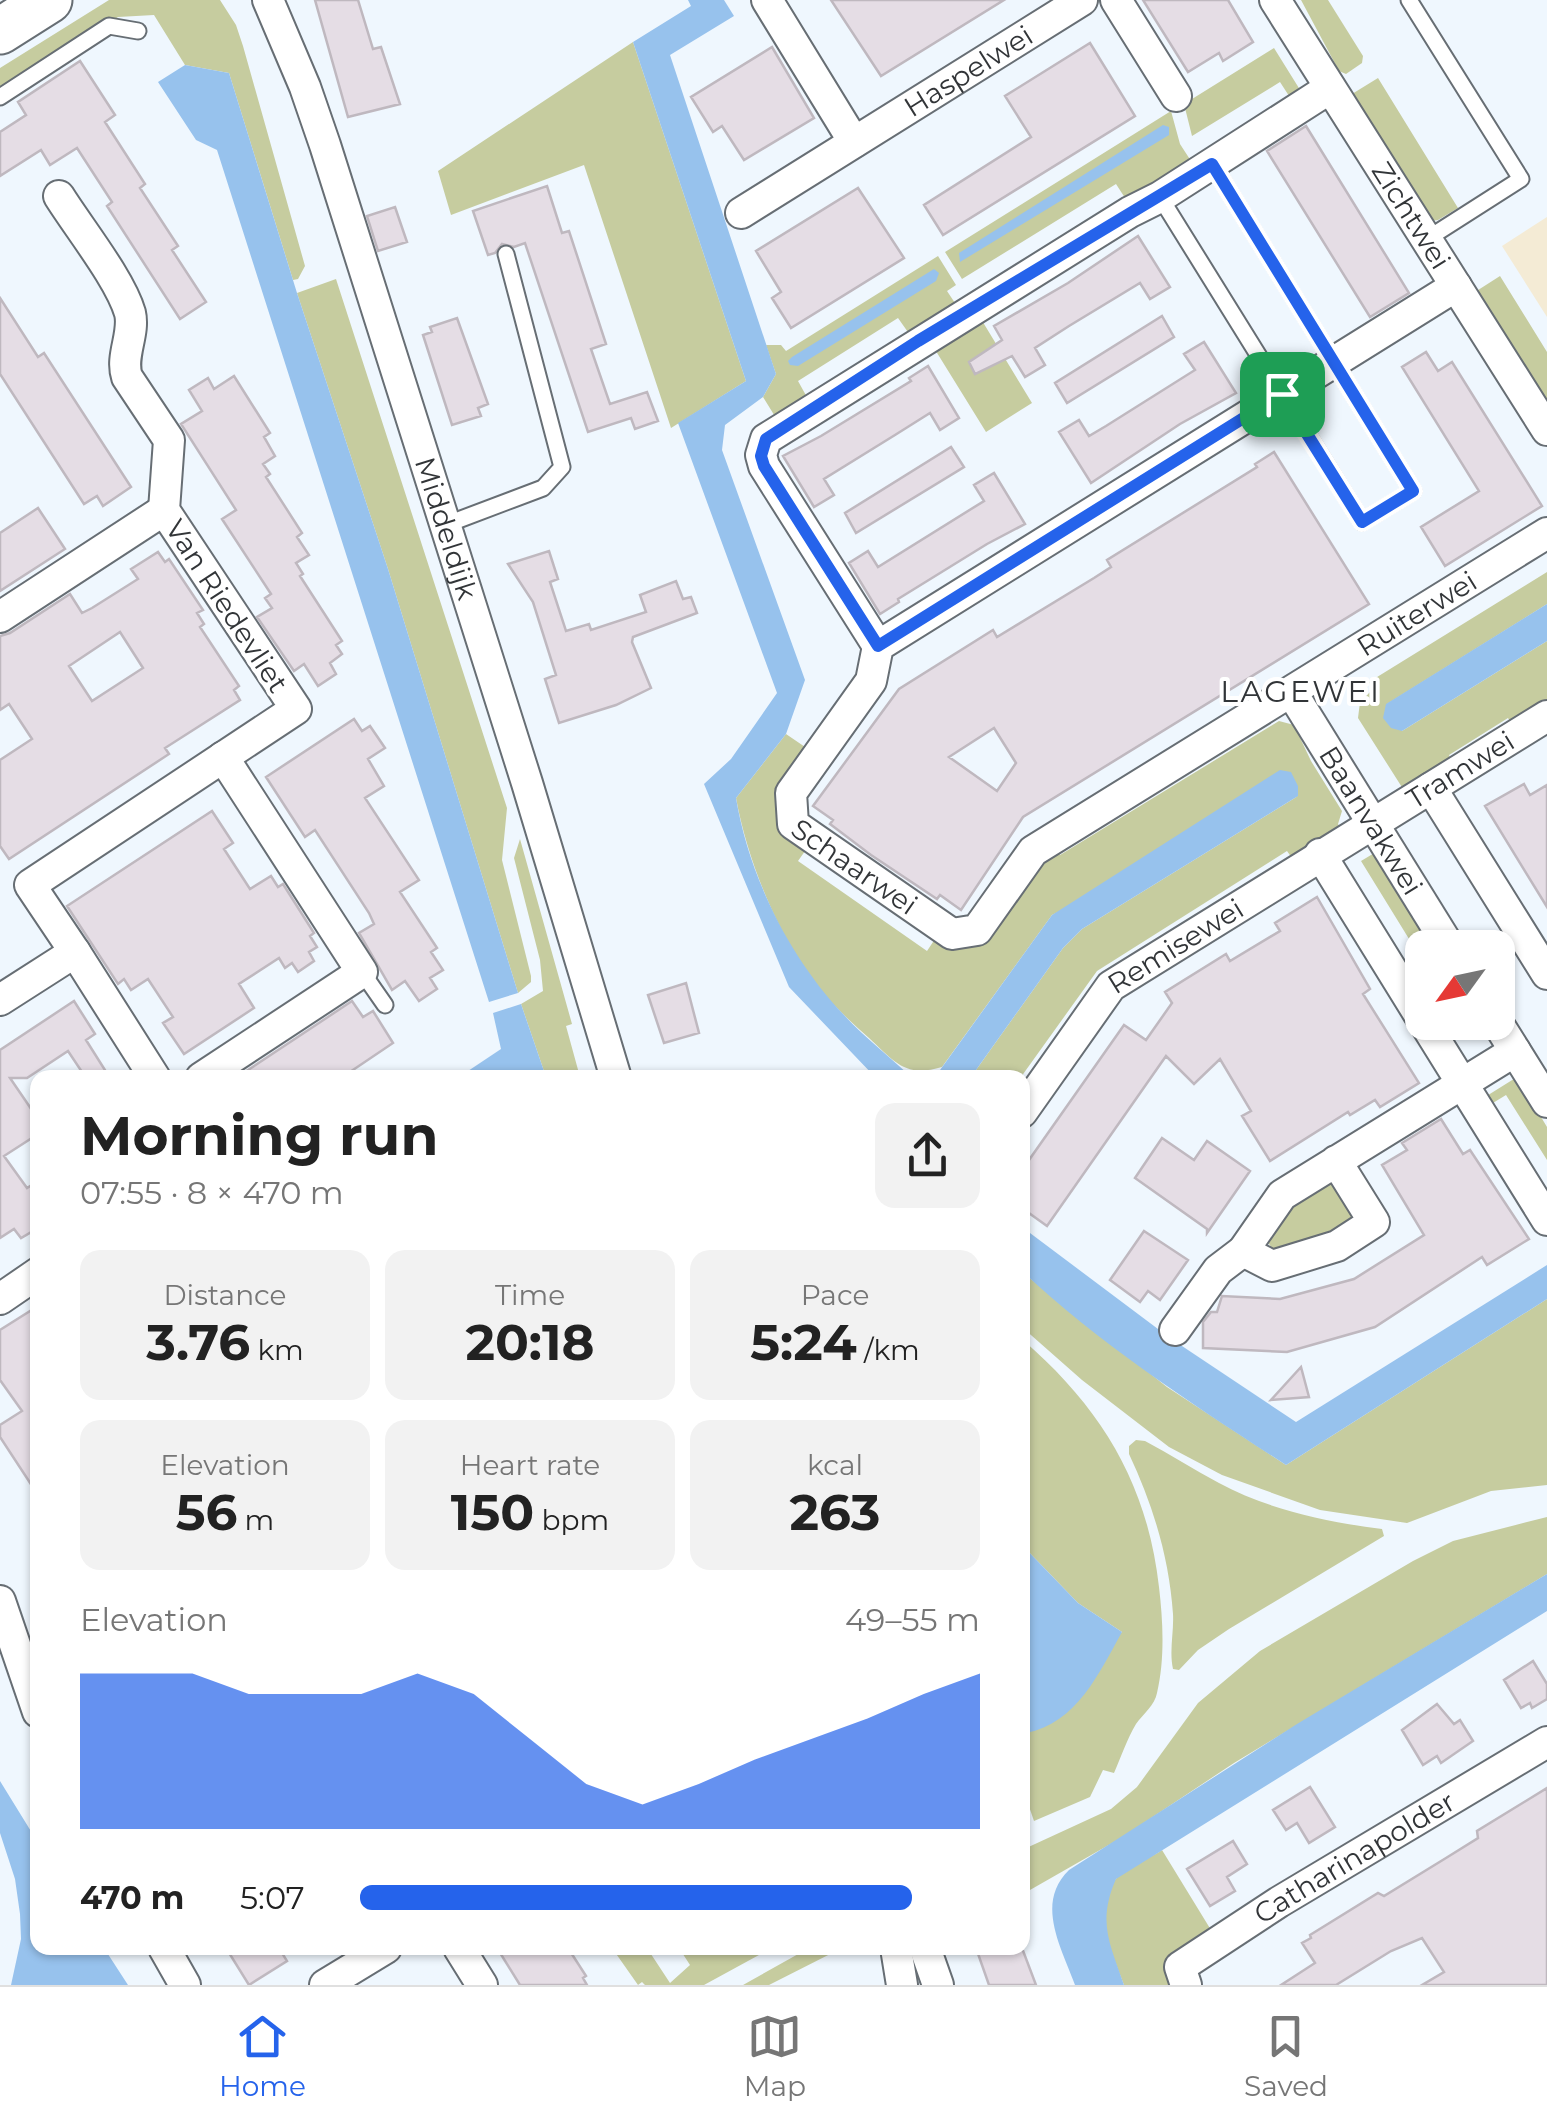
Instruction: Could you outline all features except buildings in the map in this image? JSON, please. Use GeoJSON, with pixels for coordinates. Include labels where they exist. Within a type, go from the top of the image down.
{"type":"FeatureCollection","features":[{"type":"Feature","properties":{"kind":"main road"},"geometry":{"type":"LineString","coordinates":[[0,31],[50,0]]}},
{"type":"Feature","properties":{"kind":"street"},"geometry":{"type":"LineString","coordinates":[[766,0],[854,142]]}},
{"type":"Feature","properties":{"kind":"street","name":"Haspelwei"},"geometry":{"type":"LineString","coordinates":[[741,212],[1082,0]]}},
{"type":"Feature","properties":{"kind":"street"},"geometry":{"type":"LineString","coordinates":[[1116,0],[1176,96]]}},
{"type":"Feature","properties":{"kind":"street","name":"Zichtwei"},"geometry":{"type":"LineString","coordinates":[[1275,0],[1547,430]]}},
{"type":"Feature","properties":{"kind":"street","name":"Middeldijk"},"geometry":{"type":"LineString","coordinates":[[266,5],[310,102],[613,1070]]}},
{"type":"Feature","properties":{"kind":"street"},"geometry":{"type":"LineString","coordinates":[[1330,88],[766,439],[761,456],[764,466],[878,646],[1456,286]]}},
{"type":"Feature","properties":{"kind":"street","name":"Van Riedevliet"},"geometry":{"type":"LineString","coordinates":[[59,196],[120,291],[131,317],[124,366],[127,377],[169,440],[164,510],[296,709],[30,885],[150,1070]]}},
{"type":"Feature","properties":{"kind":"street"},"geometry":{"type":"LineString","coordinates":[[0,618],[164,510]]}},
{"type":"Feature","properties":{"kind":"street","name":"Ruiterwei"},"geometry":{"type":"LineString","coordinates":[[1033,852],[1547,533]]}},
{"type":"Feature","properties":{"kind":"street","name":"Schaarwei"},"geometry":{"type":"LineString","coordinates":[[878,646],[871,681],[791,792],[794,824],[952,934],[976,930],[1033,852]]}},
{"type":"Feature","properties":{"kind":"street","name":"Baanvakwei"},"geometry":{"type":"LineString","coordinates":[[1292,692],[1439,930]]}},
{"type":"Feature","properties":{"kind":"street","name":"Tramwei"},"geometry":{"type":"LineString","coordinates":[[1372,822],[1547,716]]}},
{"type":"Feature","properties":{"kind":"street"},"geometry":{"type":"LineString","coordinates":[[213,1070],[362,972],[223,758]]}},
{"type":"Feature","properties":{"kind":"street"},"geometry":{"type":"LineString","coordinates":[[1431,788],[1547,974]]}},
{"type":"Feature","properties":{"kind":"street","name":"Remisewei"},"geometry":{"type":"LineString","coordinates":[[1030,1101],[1110,986],[1372,822]]}},
{"type":"Feature","properties":{"kind":"street"},"geometry":{"type":"LineString","coordinates":[[1320,854],[1405,990]]}},
{"type":"Feature","properties":{"kind":"street"},"geometry":{"type":"LineString","coordinates":[[1,996],[74,952]]}},
{"type":"Feature","properties":{"kind":"street"},"geometry":{"type":"LineString","coordinates":[[1435,1040],[1547,1220]]}},
{"type":"Feature","properties":{"kind":"street"},"geometry":{"type":"LineString","coordinates":[[1508,1040],[1547,1102]]}},
{"type":"Feature","properties":{"kind":"street"},"geometry":{"type":"LineString","coordinates":[[596,1070],[604,1042]]}},
{"type":"Feature","properties":{"kind":"street"},"geometry":{"type":"LineString","coordinates":[[1175,1330],[1218,1270],[1244,1250],[1282,1195],[1515,1051]]}},
{"type":"Feature","properties":{"kind":"street"},"geometry":{"type":"LineString","coordinates":[[1244,1250],[1272,1266],[1336,1246],[1374,1222],[1336,1161]]}},
{"type":"Feature","properties":{"kind":"street"},"geometry":{"type":"LineString","coordinates":[[0,1298],[30,1279]]}},
{"type":"Feature","properties":{"kind":"street"},"geometry":{"type":"LineString","coordinates":[[0,1600],[30,1689]]}},
{"type":"Feature","properties":{"kind":"street","name":"Catharinapolder"},"geometry":{"type":"LineString","coordinates":[[1186,1985],[1180,1967],[1279,1902],[1547,1742]]}},
{"type":"Feature","properties":{"kind":"street"},"geometry":{"type":"LineString","coordinates":[[168,1955],[185,1985]]}},
{"type":"Feature","properties":{"kind":"street"},"geometry":{"type":"LineString","coordinates":[[325,1985],[374,1955]]}},
{"type":"Feature","properties":{"kind":"street"},"geometry":{"type":"LineString","coordinates":[[464,1955],[482,1985]]}},
{"type":"Feature","properties":{"kind":"street"},"geometry":{"type":"LineString","coordinates":[[897,1955],[902,1985]]}},
{"type":"Feature","properties":{"kind":"street"},"geometry":{"type":"LineString","coordinates":[[927,1955],[938,1985]]}},
{"type":"Feature","properties":{"kind":"lane"},"geometry":{"type":"LineString","coordinates":[[1409,0],[1520,180],[1426,239]]}},
{"type":"Feature","properties":{"kind":"lane"},"geometry":{"type":"LineString","coordinates":[[0,96],[109,26],[138,31]]}},
{"type":"Feature","properties":{"kind":"lane"},"geometry":{"type":"LineString","coordinates":[[1160,197],[1362,522],[1413,491],[1212,164]]}},
{"type":"Feature","properties":{"kind":"lane"},"geometry":{"type":"LineString","coordinates":[[445,525],[543,488],[562,467],[506,254]]}},
{"type":"Feature","properties":{"kind":"lane"},"geometry":{"type":"LineString","coordinates":[[362,972],[385,1005]]}},
{"type":"Feature","properties":{"kind":"shaded area"},"geometry":{"type":"Polygon","coordinates":[[[1547,217],[1547,317],[1502,246],[1547,217]]]}},
{"type":"Feature","properties":{"kind":"green space"},"geometry":{"type":"Polygon","coordinates":[[[109,0],[220,0],[236,25],[243,46],[305,266],[298,279],[293,280],[229,73],[185,65],[154,15],[118,17],[0,89],[0,68],[109,0]]]}},
{"type":"Feature","properties":{"kind":"green space"},"geometry":{"type":"Polygon","coordinates":[[[1301,0],[1328,0],[1363,56],[1362,63],[1346,74],[1339,71],[1301,0]]]}},
{"type":"Feature","properties":{"kind":"green space"},"geometry":{"type":"Polygon","coordinates":[[[633,42],[746,381],[671,428],[584,165],[451,215],[438,171],[633,42]]]}},
{"type":"Feature","properties":{"kind":"green space"},"geometry":{"type":"Polygon","coordinates":[[[1274,48],[1302,93],[1291,99],[1280,82],[1192,136],[1184,104],[1274,48]]]}},
{"type":"Feature","properties":{"kind":"green space"},"geometry":{"type":"Polygon","coordinates":[[[1378,78],[1458,208],[1438,220],[1431,221],[1352,94],[1378,78]]]}},
{"type":"Feature","properties":{"kind":"green space"},"geometry":{"type":"Polygon","coordinates":[[[1171,111],[1180,144],[1191,161],[1127,201],[1116,184],[962,279],[945,252],[1171,111]]]}},
{"type":"Feature","properties":{"kind":"green space"},"geometry":{"type":"Polygon","coordinates":[[[938,256],[956,285],[947,291],[957,306],[910,335],[898,318],[798,381],[808,399],[776,418],[763,397],[776,374],[766,345],[781,345],[786,351],[938,256]]]}},
{"type":"Feature","properties":{"kind":"green space"},"geometry":{"type":"Polygon","coordinates":[[[1500,276],[1547,352],[1547,406],[1475,292],[1500,276]]]}},
{"type":"Feature","properties":{"kind":"green space"},"geometry":{"type":"Polygon","coordinates":[[[336,279],[507,808],[502,860],[531,976],[531,982],[518,993],[388,569],[297,293],[336,279]]]}},
{"type":"Feature","properties":{"kind":"green space"},"geometry":{"type":"Polygon","coordinates":[[[981,319],[1032,403],[986,432],[934,348],[981,319]]]}},
{"type":"Feature","properties":{"kind":"green space"},"geometry":{"type":"Polygon","coordinates":[[[1547,572],[1547,604],[1387,704],[1402,731],[1547,641],[1547,703],[1512,725],[1508,718],[1449,755],[1452,762],[1405,792],[1358,718],[1360,702],[1373,689],[1369,682],[1547,572]]]}},
{"type":"Feature","properties":{"kind":"green space"},"geometry":{"type":"Polygon","coordinates":[[[1279,721],[1294,725],[1342,811],[1338,824],[1342,831],[1294,861],[1287,851],[1097,971],[1026,1070],[976,1070],[1063,948],[1082,929],[1298,796],[1052,915],[942,1067],[919,1070],[901,1066],[886,1054],[835,1006],[805,970],[762,887],[736,798],[786,734],[808,749],[780,790],[810,844],[798,861],[927,951],[935,939],[954,945],[1055,847],[1060,855],[1279,721]]]}},
{"type":"Feature","properties":{"kind":"green space"},"geometry":{"type":"Polygon","coordinates":[[[520,839],[572,1024],[566,1026],[578,1070],[544,1070],[521,1004],[543,991],[540,960],[514,858],[520,839]]]}},
{"type":"Feature","properties":{"kind":"green space"},"geometry":{"type":"Polygon","coordinates":[[[1376,852],[1424,930],[1405,932],[1361,861],[1376,852]]]}},
{"type":"Feature","properties":{"kind":"green space"},"geometry":{"type":"Polygon","coordinates":[[[1517,1077],[1547,1127],[1547,1160],[1506,1095],[1488,1106],[1485,1097],[1517,1077]]]}},
{"type":"Feature","properties":{"kind":"green space"},"geometry":{"type":"Polygon","coordinates":[[[1333,1176],[1354,1210],[1347,1226],[1314,1241],[1282,1250],[1272,1248],[1266,1240],[1271,1221],[1333,1176]]]}},
{"type":"Feature","properties":{"kind":"green space"},"geometry":{"type":"Polygon","coordinates":[[[1030,1278],[1167,1387],[1286,1465],[1547,1299],[1547,1485],[1491,1491],[1407,1523],[1320,1510],[1222,1475],[1169,1447],[1030,1334],[1030,1278]]]}},
{"type":"Feature","properties":{"kind":"green space"},"geometry":{"type":"Polygon","coordinates":[[[1030,1346],[1097,1420],[1131,1481],[1153,1549],[1162,1627],[1156,1697],[1133,1730],[1114,1773],[1103,1770],[1090,1797],[1034,1821],[1030,1809],[1030,1730],[1122,1632],[1078,1603],[1030,1553],[1030,1346]]]}},
{"type":"Feature","properties":{"kind":"green space"},"geometry":{"type":"Polygon","coordinates":[[[1136,1440],[1145,1441],[1258,1501],[1319,1518],[1382,1529],[1384,1536],[1229,1629],[1198,1650],[1179,1670],[1173,1669],[1168,1572],[1152,1512],[1129,1454],[1129,1446],[1136,1440]]]}},
{"type":"Feature","properties":{"kind":"green space"},"geometry":{"type":"Polygon","coordinates":[[[1547,1517],[1547,1574],[1234,1763],[1121,1838],[1030,1890],[1030,1846],[1111,1809],[1137,1787],[1198,1703],[1260,1651],[1453,1541],[1547,1517]]]}},
{"type":"Feature","properties":{"kind":"green space"},"geometry":{"type":"Polygon","coordinates":[[[1162,1850],[1211,1930],[1172,1985],[1124,1985],[1106,1932],[1108,1892],[1119,1876],[1162,1850]]]}},
{"type":"Feature","properties":{"kind":"green space"},"geometry":{"type":"Polygon","coordinates":[[[617,1955],[652,1955],[670,1983],[690,1965],[684,1955],[759,1955],[704,1985],[638,1985],[617,1955]]]}},
{"type":"Feature","properties":{"kind":"green space"},"geometry":{"type":"Polygon","coordinates":[[[797,1955],[828,1955],[769,1985],[743,1985],[797,1955]]]}},
{"type":"Feature","properties":{"kind":"water"},"geometry":{"type":"Polygon","coordinates":[[[688,0],[724,0],[734,16],[670,55],[776,374],[763,397],[725,425],[722,450],[805,680],[786,734],[736,798],[761,886],[789,941],[844,1015],[903,1070],[868,1070],[789,987],[704,784],[731,759],[777,693],[678,423],[746,381],[633,42],[691,6],[688,0]]]}},
{"type":"Feature","properties":{"kind":"water"},"geometry":{"type":"Polygon","coordinates":[[[185,65],[229,73],[388,569],[518,993],[489,1002],[217,150],[196,140],[158,82],[185,65]]]}},
{"type":"Feature","properties":{"kind":"water"},"geometry":{"type":"Polygon","coordinates":[[[1163,125],[1169,127],[1169,135],[960,262],[959,253],[1163,125]]]}},
{"type":"Feature","properties":{"kind":"water"},"geometry":{"type":"Polygon","coordinates":[[[934,269],[939,273],[936,281],[798,366],[790,365],[792,357],[934,269]]]}},
{"type":"Feature","properties":{"kind":"water"},"geometry":{"type":"Polygon","coordinates":[[[1547,604],[1547,641],[1402,731],[1391,728],[1383,718],[1386,704],[1547,604]]]}},
{"type":"Feature","properties":{"kind":"water"},"geometry":{"type":"Polygon","coordinates":[[[1280,770],[1291,772],[1298,796],[1082,929],[1063,948],[976,1070],[940,1070],[1052,915],[1280,770]]]}},
{"type":"Feature","properties":{"kind":"water"},"geometry":{"type":"Polygon","coordinates":[[[521,1004],[544,1070],[470,1070],[501,1049],[493,1013],[521,1004]]]}},
{"type":"Feature","properties":{"kind":"water"},"geometry":{"type":"Polygon","coordinates":[[[1030,1233],[1170,1338],[1296,1422],[1547,1265],[1547,1299],[1286,1465],[1184,1398],[1030,1278],[1030,1233]]]}},
{"type":"Feature","properties":{"kind":"water"},"geometry":{"type":"Polygon","coordinates":[[[1030,1553],[1078,1603],[1122,1632],[1084,1694],[1059,1719],[1030,1732],[1030,1553]]]}},
{"type":"Feature","properties":{"kind":"water"},"geometry":{"type":"Polygon","coordinates":[[[1547,1574],[1547,1611],[1116,1879],[1106,1921],[1124,1985],[1075,1985],[1058,1941],[1052,1911],[1059,1883],[1069,1870],[1297,1724],[1547,1574]]]}},
{"type":"Feature","properties":{"kind":"water"},"geometry":{"type":"Polygon","coordinates":[[[0,1781],[30,1830],[30,1955],[109,1955],[128,1985],[11,1985],[21,1939],[20,1914],[15,1879],[0,1833],[0,1781]]]}},
{"type":"Feature","properties":{"kind":"district","name":"LAGEWEI"},"geometry":{"type":"Point","coordinates":[1301,691]}},
{"type":"Feature","properties":{"kind":"route"},"geometry":{"type":"LineString","coordinates":[[1212,164],[1413,491],[1362,522],[1282,394],[878,646],[761,456],[772,433],[1212,164]]}}]}
